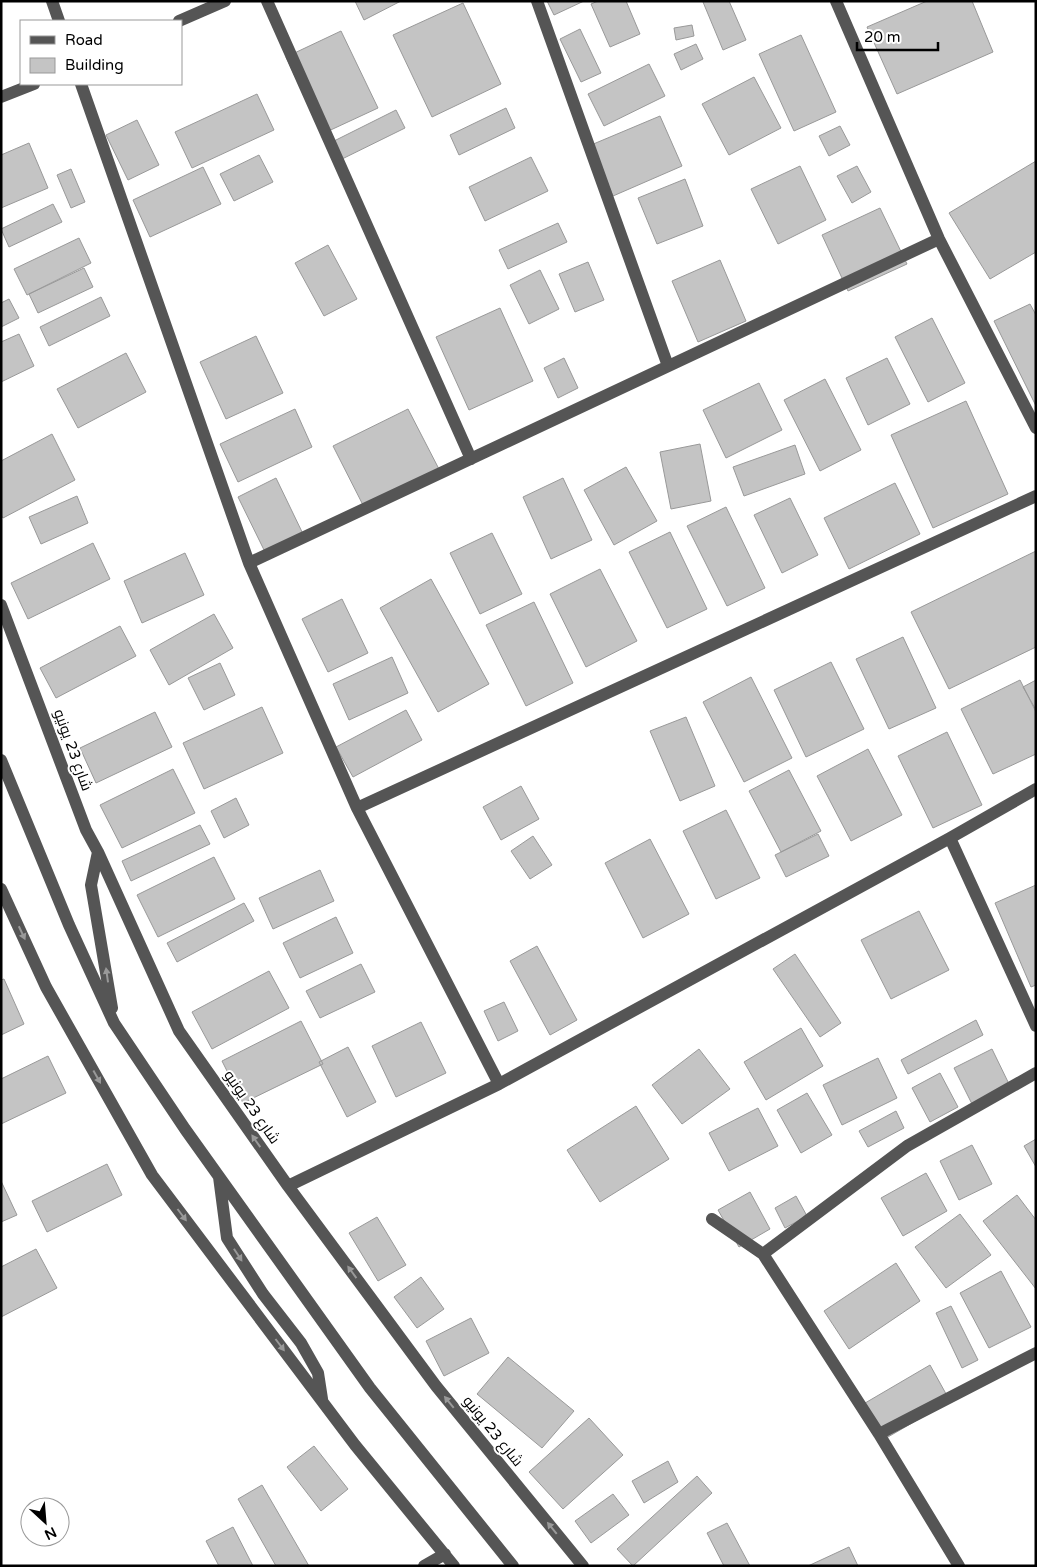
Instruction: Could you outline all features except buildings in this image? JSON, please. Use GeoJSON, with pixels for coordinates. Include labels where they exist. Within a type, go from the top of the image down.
{"type":"FeatureCollection","features":[{"type":"Feature","properties":{"kind":"street"},"geometry":{"type":"LineString","coordinates":[[52,1],[59,20]]}},
{"type":"Feature","properties":{"kind":"street"},"geometry":{"type":"LineString","coordinates":[[181,20],[225,1]]}},
{"type":"Feature","properties":{"kind":"street"},"geometry":{"type":"LineString","coordinates":[[267,1],[471,459]]}},
{"type":"Feature","properties":{"kind":"street"},"geometry":{"type":"LineString","coordinates":[[537,1],[668,366]]}},
{"type":"Feature","properties":{"kind":"street"},"geometry":{"type":"LineString","coordinates":[[836,1],[939,239],[1036,428]]}},
{"type":"Feature","properties":{"kind":"street"},"geometry":{"type":"LineString","coordinates":[[1,97],[31,85]]}},
{"type":"Feature","properties":{"kind":"street"},"geometry":{"type":"LineString","coordinates":[[81,85],[249,563],[358,808],[499,1084]]}},
{"type":"Feature","properties":{"kind":"street"},"geometry":{"type":"LineString","coordinates":[[249,563],[939,239]]}},
{"type":"Feature","properties":{"kind":"street"},"geometry":{"type":"LineString","coordinates":[[358,808],[1036,496]]}},
{"type":"Feature","properties":{"kind":"street","name":"شارع 23 يونيو"},"geometry":{"type":"LineString","coordinates":[[1,605],[86,830],[98,852],[179,1031],[288,1186],[436,1386],[583,1566]]}},
{"type":"Feature","properties":{"kind":"street"},"geometry":{"type":"LineString","coordinates":[[1,760],[69,925],[114,1023],[185,1129],[370,1388],[513,1566]]}},
{"type":"Feature","properties":{"kind":"street"},"geometry":{"type":"LineString","coordinates":[[288,1186],[499,1084],[950,838],[1036,789]]}},
{"type":"Feature","properties":{"kind":"street"},"geometry":{"type":"LineString","coordinates":[[950,838],[1036,1026]]}},
{"type":"Feature","properties":{"kind":"street"},"geometry":{"type":"LineString","coordinates":[[98,852],[91,885],[114,1023]]}},
{"type":"Feature","properties":{"kind":"street"},"geometry":{"type":"LineString","coordinates":[[1,889],[46,987],[152,1175],[355,1445],[454,1566]]}},
{"type":"Feature","properties":{"kind":"street"},"geometry":{"type":"LineString","coordinates":[[763,1254],[907,1146],[1036,1073]]}},
{"type":"Feature","properties":{"kind":"street"},"geometry":{"type":"LineString","coordinates":[[218,1175],[227,1238],[263,1294],[301,1343],[318,1373],[322,1402]]}},
{"type":"Feature","properties":{"kind":"street"},"geometry":{"type":"LineString","coordinates":[[712,1219],[763,1254],[879,1434],[960,1566]]}},
{"type":"Feature","properties":{"kind":"street"},"geometry":{"type":"LineString","coordinates":[[879,1434],[1036,1353]]}},
{"type":"Feature","properties":{"kind":"street"},"geometry":{"type":"LineString","coordinates":[[424,1566],[445,1554]]}}]}
